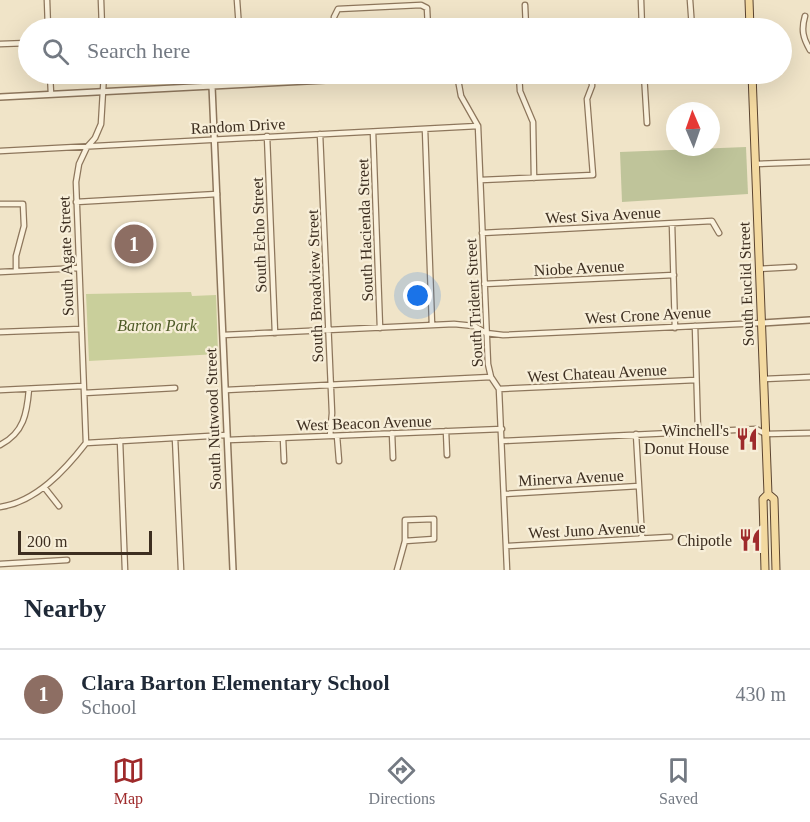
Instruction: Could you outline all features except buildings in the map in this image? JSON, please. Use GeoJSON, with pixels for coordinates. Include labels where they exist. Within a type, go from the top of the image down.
{"type":"FeatureCollection","features":[{"type":"Feature","properties":{"kind":"main road"},"geometry":{"type":"LineString","coordinates":[[749,0],[750,18]]}},
{"type":"Feature","properties":{"kind":"main road","name":"South Euclid Street"},"geometry":{"type":"LineString","coordinates":[[752,84],[768,494],[764,499],[765,570]]}},
{"type":"Feature","properties":{"kind":"main road","name":"South Euclid Street"},"geometry":{"type":"LineString","coordinates":[[768,494],[774,499],[776,570]]}},
{"type":"Feature","properties":{"kind":"street"},"geometry":{"type":"LineString","coordinates":[[47,0],[48,18]]}},
{"type":"Feature","properties":{"kind":"street"},"geometry":{"type":"LineString","coordinates":[[101,0],[102,18]]}},
{"type":"Feature","properties":{"kind":"street"},"geometry":{"type":"LineString","coordinates":[[237,0],[238,18]]}},
{"type":"Feature","properties":{"kind":"street"},"geometry":{"type":"LineString","coordinates":[[641,0],[642,18]]}},
{"type":"Feature","properties":{"kind":"street"},"geometry":{"type":"LineString","coordinates":[[690,0],[691,18]]}},
{"type":"Feature","properties":{"kind":"street"},"geometry":{"type":"LineString","coordinates":[[334,18],[338,9],[421,4],[427,8],[428,18]]}},
{"type":"Feature","properties":{"kind":"street"},"geometry":{"type":"LineString","coordinates":[[525,5],[526,18]]}},
{"type":"Feature","properties":{"kind":"street"},"geometry":{"type":"LineString","coordinates":[[805,16],[802,27],[804,40],[810,51]]}},
{"type":"Feature","properties":{"kind":"street"},"geometry":{"type":"LineString","coordinates":[[0,44],[18,43]]}},
{"type":"Feature","properties":{"kind":"street"},"geometry":{"type":"LineString","coordinates":[[50,84],[51,94]]}},
{"type":"Feature","properties":{"kind":"street","name":"South Agate Street"},"geometry":{"type":"LineString","coordinates":[[86,443],[76,182],[79,164],[101,124],[103,84]]}},
{"type":"Feature","properties":{"kind":"street"},"geometry":{"type":"LineString","coordinates":[[0,97],[241,84]]}},
{"type":"Feature","properties":{"kind":"street","name":"South Trident Street"},"geometry":{"type":"LineString","coordinates":[[459,84],[461,96],[478,126],[488,364],[491,377],[499,389],[507,570]]}},
{"type":"Feature","properties":{"kind":"street"},"geometry":{"type":"LineString","coordinates":[[520,84],[520,91],[533,122],[534,178]]}},
{"type":"Feature","properties":{"kind":"street"},"geometry":{"type":"LineString","coordinates":[[481,180],[593,176],[587,99],[592,84]]}},
{"type":"Feature","properties":{"kind":"street"},"geometry":{"type":"LineString","coordinates":[[645,84],[647,123]]}},
{"type":"Feature","properties":{"kind":"street","name":"South Nutwood Street"},"geometry":{"type":"LineString","coordinates":[[212,86],[233,570]]}},
{"type":"Feature","properties":{"kind":"street","name":"Random Drive"},"geometry":{"type":"LineString","coordinates":[[0,151],[478,126]]}},
{"type":"Feature","properties":{"kind":"street"},"geometry":{"type":"LineString","coordinates":[[425,129],[432,325]]}},
{"type":"Feature","properties":{"kind":"street","name":"South Hacienda Street"},"geometry":{"type":"LineString","coordinates":[[373,132],[380,328]]}},
{"type":"Feature","properties":{"kind":"street","name":"South Broadview Street"},"geometry":{"type":"LineString","coordinates":[[320,134],[332,413],[330,436]]}},
{"type":"Feature","properties":{"kind":"street","name":"South Echo Street"},"geometry":{"type":"LineString","coordinates":[[267,136],[275,333]]}},
{"type":"Feature","properties":{"kind":"street"},"geometry":{"type":"LineString","coordinates":[[755,164],[810,162]]}},
{"type":"Feature","properties":{"kind":"street"},"geometry":{"type":"LineString","coordinates":[[76,202],[217,194]]}},
{"type":"Feature","properties":{"kind":"street"},"geometry":{"type":"LineString","coordinates":[[0,204],[22,204],[24,226],[16,256],[16,271]]}},
{"type":"Feature","properties":{"kind":"street","name":"West Siva Avenue"},"geometry":{"type":"LineString","coordinates":[[482,233],[712,221],[719,233]]}},
{"type":"Feature","properties":{"kind":"street"},"geometry":{"type":"LineString","coordinates":[[672,224],[675,328]]}},
{"type":"Feature","properties":{"kind":"street"},"geometry":{"type":"LineString","coordinates":[[759,269],[794,267]]}},
{"type":"Feature","properties":{"kind":"street"},"geometry":{"type":"LineString","coordinates":[[0,272],[79,268]]}},
{"type":"Feature","properties":{"kind":"street","name":"Niobe Avenue"},"geometry":{"type":"LineString","coordinates":[[484,284],[674,275]]}},
{"type":"Feature","properties":{"kind":"street","name":"West Crone Avenue"},"geometry":{"type":"LineString","coordinates":[[223,335],[432,325],[474,326],[486,333],[512,335],[810,320]]}},
{"type":"Feature","properties":{"kind":"street"},"geometry":{"type":"LineString","coordinates":[[695,327],[698,431]]}},
{"type":"Feature","properties":{"kind":"street"},"geometry":{"type":"LineString","coordinates":[[0,332],[81,329]]}},
{"type":"Feature","properties":{"kind":"street"},"geometry":{"type":"LineString","coordinates":[[226,390],[491,377]]}},
{"type":"Feature","properties":{"kind":"street"},"geometry":{"type":"LineString","coordinates":[[764,379],[810,377]]}},
{"type":"Feature","properties":{"kind":"street","name":"West Chateau Avenue"},"geometry":{"type":"LineString","coordinates":[[499,389],[696,380]]}},
{"type":"Feature","properties":{"kind":"street"},"geometry":{"type":"LineString","coordinates":[[0,390],[83,386]]}},
{"type":"Feature","properties":{"kind":"street"},"geometry":{"type":"LineString","coordinates":[[84,393],[175,388]]}},
{"type":"Feature","properties":{"kind":"street"},"geometry":{"type":"LineString","coordinates":[[0,445],[21,429],[27,412],[29,389]]}},
{"type":"Feature","properties":{"kind":"street","name":"West Beacon Avenue"},"geometry":{"type":"LineString","coordinates":[[86,443],[175,438],[283,438],[502,429]]}},
{"type":"Feature","properties":{"kind":"street"},"geometry":{"type":"LineString","coordinates":[[502,441],[756,429],[766,434],[810,433]]}},
{"type":"Feature","properties":{"kind":"street"},"geometry":{"type":"LineString","coordinates":[[446,431],[447,455]]}},
{"type":"Feature","properties":{"kind":"street"},"geometry":{"type":"LineString","coordinates":[[392,433],[393,458]]}},
{"type":"Feature","properties":{"kind":"street"},"geometry":{"type":"LineString","coordinates":[[636,434],[642,538]]}},
{"type":"Feature","properties":{"kind":"street"},"geometry":{"type":"LineString","coordinates":[[337,436],[339,461]]}},
{"type":"Feature","properties":{"kind":"street"},"geometry":{"type":"LineString","coordinates":[[175,438],[181,570]]}},
{"type":"Feature","properties":{"kind":"street"},"geometry":{"type":"LineString","coordinates":[[283,438],[284,461]]}},
{"type":"Feature","properties":{"kind":"street"},"geometry":{"type":"LineString","coordinates":[[120,441],[125,570]]}},
{"type":"Feature","properties":{"kind":"street"},"geometry":{"type":"LineString","coordinates":[[0,507],[24,499],[44,487],[67,468],[86,443]]}},
{"type":"Feature","properties":{"kind":"street","name":"Minerva Avenue"},"geometry":{"type":"LineString","coordinates":[[504,494],[639,486]]}},
{"type":"Feature","properties":{"kind":"street"},"geometry":{"type":"LineString","coordinates":[[44,487],[59,506]]}},
{"type":"Feature","properties":{"kind":"street"},"geometry":{"type":"LineString","coordinates":[[397,570],[405,541],[405,520],[434,519],[434,539],[405,541]]}},
{"type":"Feature","properties":{"kind":"street","name":"West Juno Avenue"},"geometry":{"type":"LineString","coordinates":[[506,546],[670,537]]}},
{"type":"Feature","properties":{"kind":"street"},"geometry":{"type":"LineString","coordinates":[[0,564],[67,560]]}},
{"type":"Feature","properties":{"kind":"green space"},"geometry":{"type":"Polygon","coordinates":[[[746,147],[748,194],[622,202],[620,152],[666,150],[666,156],[720,156],[720,148],[746,147]]]}},
{"type":"Feature","properties":{"kind":"green space","name":"Barton Park"},"geometry":{"type":"Polygon","coordinates":[[[191,292],[192,296],[216,295],[218,354],[89,361],[86,294],[191,292]]]}},
{"type":"Feature","properties":{"kind":"place","name":"Clara Barton Elementary School"},"geometry":{"type":"Point","coordinates":[134,244]}},
{"type":"Feature","properties":{"kind":"place","name":"Winchell's Donut House"},"geometry":{"type":"Point","coordinates":[747,439]}},
{"type":"Feature","properties":{"kind":"place","name":"Chipotle"},"geometry":{"type":"Point","coordinates":[750,540]}}]}
